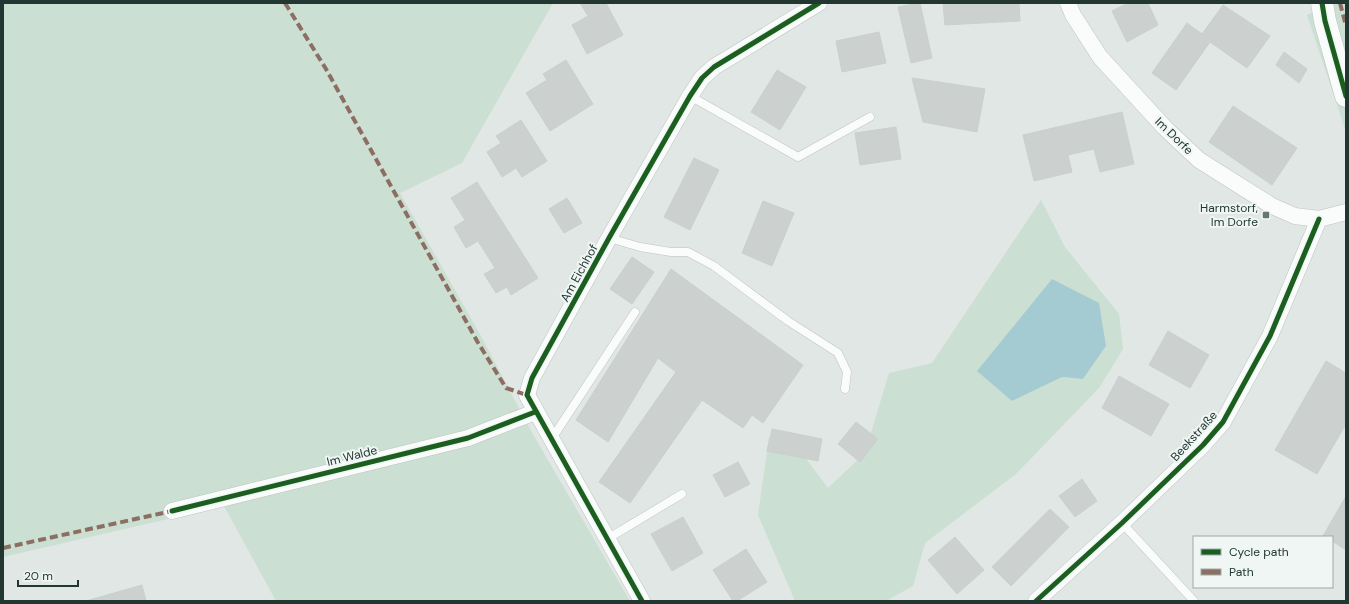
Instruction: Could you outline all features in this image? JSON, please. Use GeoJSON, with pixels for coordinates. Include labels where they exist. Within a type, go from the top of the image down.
{"type":"FeatureCollection","features":[{"type":"Feature","properties":{"kind":"main road"},"geometry":{"type":"LineString","coordinates":[[1322,3],[1327,28],[1346,96]]}},
{"type":"Feature","properties":{"kind":"street","name":"Am Eichhof"},"geometry":{"type":"LineString","coordinates":[[642,601],[526,396],[532,378],[609,238],[690,96],[702,78],[714,67],[819,3]]}},
{"type":"Feature","properties":{"kind":"street","name":"Im Dorfe"},"geometry":{"type":"LineString","coordinates":[[1068,3],[1073,15],[1100,57],[1165,128],[1199,160],[1272,206],[1295,216],[1319,219]]}},
{"type":"Feature","properties":{"kind":"street"},"geometry":{"type":"LineString","coordinates":[[1319,219],[1346,212]]}},
{"type":"Feature","properties":{"kind":"street","name":"Beekstraße"},"geometry":{"type":"LineString","coordinates":[[1036,601],[1122,523],[1202,445],[1223,422],[1270,336],[1319,219]]}},
{"type":"Feature","properties":{"kind":"street","name":"Im Walde"},"geometry":{"type":"LineString","coordinates":[[172,511],[468,438],[535,412]]}},
{"type":"Feature","properties":{"kind":"lane"},"geometry":{"type":"LineString","coordinates":[[690,96],[798,157],[870,117]]}},
{"type":"Feature","properties":{"kind":"lane"},"geometry":{"type":"LineString","coordinates":[[609,238],[640,247],[670,252],[688,252],[714,266],[788,321],[838,353],[847,372],[845,389]]}},
{"type":"Feature","properties":{"kind":"lane"},"geometry":{"type":"LineString","coordinates":[[551,440],[635,312]]}},
{"type":"Feature","properties":{"kind":"lane"},"geometry":{"type":"LineString","coordinates":[[607,539],[682,494]]}},
{"type":"Feature","properties":{"kind":"lane"},"geometry":{"type":"LineString","coordinates":[[1122,523],[1194,601]]}},
{"type":"Feature","properties":{"kind":"green space"},"geometry":{"type":"Polygon","coordinates":[[[3,3],[553,3],[462,163],[400,193],[481,336],[531,431],[630,601],[276,601],[224,506],[3,557],[3,3]]]}},
{"type":"Feature","properties":{"kind":"green space"},"geometry":{"type":"Polygon","coordinates":[[[1329,3],[1346,3],[1346,132],[1307,15],[1329,3]]]}},
{"type":"Feature","properties":{"kind":"green space"},"geometry":{"type":"Polygon","coordinates":[[[1041,200],[1065,247],[1119,314],[1123,349],[1099,388],[1016,474],[925,543],[913,586],[886,601],[795,601],[758,515],[769,437],[804,456],[828,488],[865,453],[889,373],[932,363],[1041,200]],[[1106,346],[1062,377],[1083,379],[1106,346]]]}},
{"type":"Feature","properties":{"kind":"water"},"geometry":{"type":"Polygon","coordinates":[[[1052,279],[1099,303],[1106,346],[1083,379],[1062,377],[1012,401],[977,371],[1052,279]]]}},
{"type":"Feature","properties":{"kind":"building"},"geometry":{"type":"Polygon","coordinates":[[[580,3],[606,3],[623,35],[587,54],[572,25],[588,16],[580,3]]]}},
{"type":"Feature","properties":{"kind":"building"},"geometry":{"type":"Polygon","coordinates":[[[920,3],[932,58],[911,63],[898,7],[920,3]]]}},
{"type":"Feature","properties":{"kind":"building"},"geometry":{"type":"Polygon","coordinates":[[[943,3],[1019,3],[1020,21],[945,25],[943,3]]]}},
{"type":"Feature","properties":{"kind":"building"},"geometry":{"type":"Polygon","coordinates":[[[1128,3],[1148,3],[1158,25],[1127,42],[1112,11],[1128,3]]]}},
{"type":"Feature","properties":{"kind":"building"},"geometry":{"type":"Polygon","coordinates":[[[1223,5],[1270,36],[1247,68],[1210,42],[1176,90],[1152,73],[1187,23],[1202,34],[1223,5]]]}},
{"type":"Feature","properties":{"kind":"building"},"geometry":{"type":"Polygon","coordinates":[[[879,32],[886,63],[842,72],[836,41],[879,32]]]}},
{"type":"Feature","properties":{"kind":"building"},"geometry":{"type":"Polygon","coordinates":[[[1284,52],[1307,69],[1299,83],[1276,65],[1284,52]]]}},
{"type":"Feature","properties":{"kind":"building"},"geometry":{"type":"Polygon","coordinates":[[[566,60],[593,104],[550,131],[526,93],[547,80],[543,74],[566,60]]]}},
{"type":"Feature","properties":{"kind":"building"},"geometry":{"type":"Polygon","coordinates":[[[777,70],[806,87],[780,130],[751,112],[777,70]]]}},
{"type":"Feature","properties":{"kind":"building"},"geometry":{"type":"Polygon","coordinates":[[[912,78],[985,89],[977,132],[923,122],[912,78]]]}},
{"type":"Feature","properties":{"kind":"building"},"geometry":{"type":"Polygon","coordinates":[[[1233,106],[1297,148],[1272,185],[1209,142],[1233,106]]]}},
{"type":"Feature","properties":{"kind":"building"},"geometry":{"type":"Polygon","coordinates":[[[1122,112],[1134,164],[1100,172],[1094,149],[1068,155],[1072,172],[1034,181],[1023,135],[1122,112]]]}},
{"type":"Feature","properties":{"kind":"building"},"geometry":{"type":"Polygon","coordinates":[[[521,120],[547,161],[522,177],[516,168],[502,177],[487,152],[501,143],[496,136],[521,120]]]}},
{"type":"Feature","properties":{"kind":"building"},"geometry":{"type":"Polygon","coordinates":[[[896,127],[901,159],[860,165],[855,133],[896,127]]]}},
{"type":"Feature","properties":{"kind":"building"},"geometry":{"type":"Polygon","coordinates":[[[694,158],[719,170],[690,230],[664,217],[694,158]]]}},
{"type":"Feature","properties":{"kind":"building"},"geometry":{"type":"Polygon","coordinates":[[[477,182],[538,278],[511,295],[507,287],[496,293],[484,274],[495,268],[478,241],[466,248],[454,227],[465,220],[451,198],[477,182]]]}},
{"type":"Feature","properties":{"kind":"building"},"geometry":{"type":"Polygon","coordinates":[[[567,198],[582,223],[564,233],[549,209],[567,198]]]}},
{"type":"Feature","properties":{"kind":"building"},"geometry":{"type":"Polygon","coordinates":[[[763,201],[794,213],[772,266],[742,253],[763,201]]]}},
{"type":"Feature","properties":{"kind":"building"},"geometry":{"type":"Polygon","coordinates":[[[632,257],[654,272],[632,304],[610,289],[632,257]]]}},
{"type":"Feature","properties":{"kind":"building"},"geometry":{"type":"Polygon","coordinates":[[[671,269],[803,365],[763,423],[752,415],[743,428],[702,400],[630,503],[599,482],[676,372],[658,358],[608,442],[576,420],[671,269]]]}},
{"type":"Feature","properties":{"kind":"building"},"geometry":{"type":"Polygon","coordinates":[[[1168,331],[1209,355],[1190,388],[1149,365],[1168,331]]]}},
{"type":"Feature","properties":{"kind":"building"},"geometry":{"type":"Polygon","coordinates":[[[1326,361],[1346,373],[1346,424],[1317,474],[1275,450],[1326,361]]]}},
{"type":"Feature","properties":{"kind":"building"},"geometry":{"type":"Polygon","coordinates":[[[1119,376],[1169,404],[1151,436],[1102,408],[1119,376]]]}},
{"type":"Feature","properties":{"kind":"building"},"geometry":{"type":"Polygon","coordinates":[[[856,422],[878,439],[860,462],[838,444],[856,422]]]}},
{"type":"Feature","properties":{"kind":"building"},"geometry":{"type":"Polygon","coordinates":[[[772,429],[822,439],[818,461],[767,451],[772,429]]]}},
{"type":"Feature","properties":{"kind":"building"},"geometry":{"type":"Polygon","coordinates":[[[738,462],[750,484],[725,497],[713,475],[738,462]]]}},
{"type":"Feature","properties":{"kind":"building"},"geometry":{"type":"Polygon","coordinates":[[[1082,479],[1097,501],[1075,517],[1059,496],[1082,479]]]}},
{"type":"Feature","properties":{"kind":"building"},"geometry":{"type":"Polygon","coordinates":[[[1346,496],[1346,550],[1333,542],[1333,536],[1323,536],[1346,496]]]}},
{"type":"Feature","properties":{"kind":"building"},"geometry":{"type":"Polygon","coordinates":[[[1050,509],[1069,527],[1011,586],[992,567],[1050,509]]]}},
{"type":"Feature","properties":{"kind":"building"},"geometry":{"type":"Polygon","coordinates":[[[683,517],[703,553],[672,571],[651,534],[683,517]]]}},
{"type":"Feature","properties":{"kind":"building"},"geometry":{"type":"Polygon","coordinates":[[[955,537],[984,570],[957,594],[928,560],[955,537]]]}},
{"type":"Feature","properties":{"kind":"building"},"geometry":{"type":"Polygon","coordinates":[[[746,549],[767,582],[737,601],[733,601],[713,570],[746,549]]]}},
{"type":"Feature","properties":{"kind":"building"},"geometry":{"type":"Polygon","coordinates":[[[142,585],[146,601],[86,601],[142,585]]]}},
{"type":"Feature","properties":{"kind":"marked path"},"geometry":{"type":"LineString","coordinates":[[285,3],[326,69],[477,341],[506,388],[527,395]]}},
{"type":"Feature","properties":{"kind":"marked path"},"geometry":{"type":"LineString","coordinates":[[1340,3],[1346,26]]}},
{"type":"Feature","properties":{"kind":"marked path"},"geometry":{"type":"LineString","coordinates":[[3,548],[172,511]]}},
{"type":"Feature","properties":{"kind":"cycle path"},"geometry":{"type":"LineString","coordinates":[[642,601],[527,395],[532,378],[609,238],[690,96],[702,78],[714,67],[819,3]]}},
{"type":"Feature","properties":{"kind":"cycle path"},"geometry":{"type":"LineString","coordinates":[[1322,3],[1325,21],[1346,96]]}},
{"type":"Feature","properties":{"kind":"cycle path"},"geometry":{"type":"LineString","coordinates":[[1036,601],[1122,523],[1203,445],[1223,422],[1270,336],[1319,219]]}},
{"type":"Feature","properties":{"kind":"cycle path"},"geometry":{"type":"LineString","coordinates":[[172,511],[468,438],[535,412]]}},
{"type":"Feature","properties":{"kind":"place","name":"Harmstorf, Im Dorfe"},"geometry":{"type":"Point","coordinates":[1266,215]}}]}
